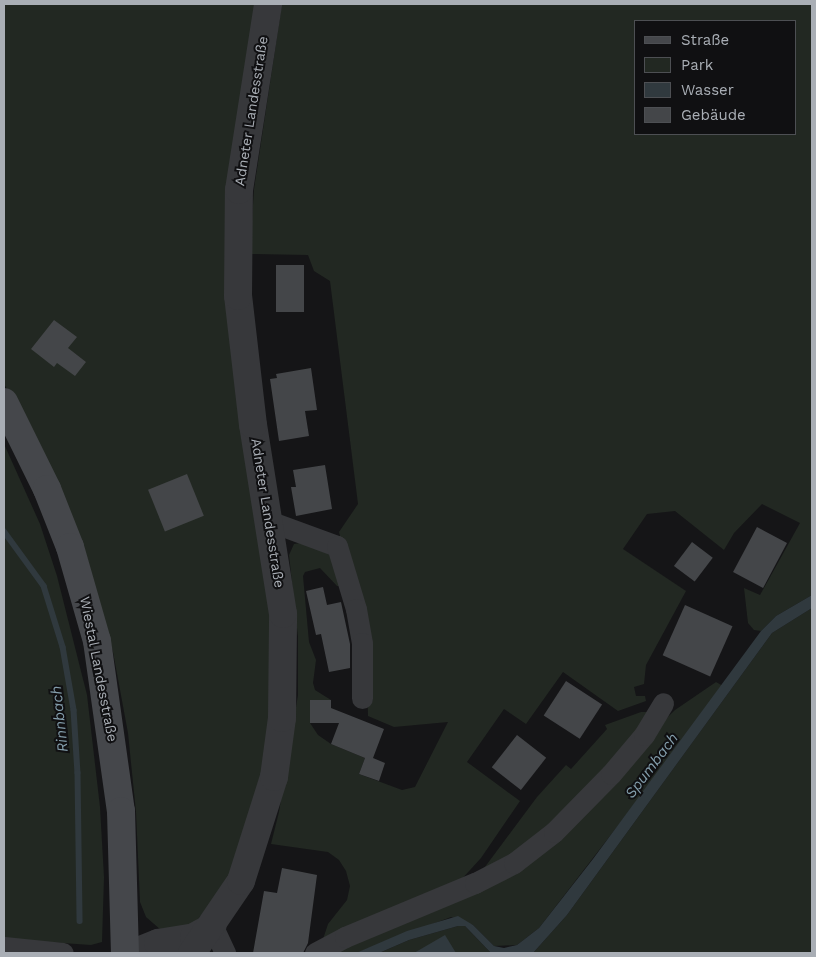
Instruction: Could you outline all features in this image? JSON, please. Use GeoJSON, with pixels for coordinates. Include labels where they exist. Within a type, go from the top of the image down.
{"type":"FeatureCollection","features":[{"type":"Feature","properties":{"kind":"main road","name":"Wiestal Landesstraße"},"geometry":{"type":"LineString","coordinates":[[4,402],[47,489],[70,547],[88,607],[114,751],[126,901],[125,953]]}},
{"type":"Feature","properties":{"kind":"street","name":"Adneter Landesstraße"},"geometry":{"type":"LineString","coordinates":[[192,953],[213,927],[242,881],[259,833],[274,777],[282,718],[283,614],[242,347],[237,244],[239,190],[251,102],[268,4]]}},
{"type":"Feature","properties":{"kind":"street"},"geometry":{"type":"LineString","coordinates":[[269,521],[337,546],[360,634],[362,698]]}},
{"type":"Feature","properties":{"kind":"street"},"geometry":{"type":"LineString","coordinates":[[315,953],[345,936],[475,883],[514,863],[554,832],[611,774],[644,735],[663,703]]}},
{"type":"Feature","properties":{"kind":"street"},"geometry":{"type":"LineString","coordinates":[[126,901],[140,926],[166,942]]}},
{"type":"Feature","properties":{"kind":"street"},"geometry":{"type":"LineString","coordinates":[[133,953],[166,942],[194,936],[213,927],[225,953]]}},
{"type":"Feature","properties":{"kind":"street"},"geometry":{"type":"LineString","coordinates":[[4,947],[63,953]]}},
{"type":"Feature","properties":{"kind":"green space"},"geometry":{"type":"Polygon","coordinates":[[[4,4],[258,4],[238,116],[264,561],[274,656],[269,735],[253,818],[228,887],[192,925],[161,930],[146,917],[140,902],[136,812],[128,733],[113,652],[86,554],[34,436],[4,384],[4,4]]]}},
{"type":"Feature","properties":{"kind":"green space"},"geometry":{"type":"Polygon","coordinates":[[[282,4],[812,4],[812,595],[776,616],[761,631],[754,630],[748,623],[744,588],[760,595],[800,523],[762,504],[734,533],[724,550],[675,511],[647,514],[623,549],[686,591],[646,665],[644,684],[634,687],[636,696],[645,696],[646,701],[618,711],[563,672],[526,724],[504,709],[467,762],[520,801],[481,858],[460,881],[322,942],[328,924],[347,900],[350,886],[346,871],[339,860],[328,852],[271,844],[279,812],[298,695],[298,637],[289,555],[294,544],[306,542],[333,549],[342,586],[337,586],[320,568],[305,572],[303,576],[309,642],[316,660],[313,683],[315,690],[331,700],[310,700],[310,723],[318,735],[331,744],[365,758],[359,774],[402,790],[415,787],[448,722],[394,727],[368,716],[366,639],[339,532],[358,504],[330,281],[314,271],[308,255],[250,254],[254,189],[282,4]]]}},
{"type":"Feature","properties":{"kind":"green space"},"geometry":{"type":"Polygon","coordinates":[[[4,444],[40,524],[57,576],[87,695],[100,807],[104,877],[102,942],[91,945],[4,939],[4,444]]]}},
{"type":"Feature","properties":{"kind":"green space"},"geometry":{"type":"Polygon","coordinates":[[[812,608],[812,953],[533,953],[567,915],[772,633],[812,608]]]}},
{"type":"Feature","properties":{"kind":"green space"},"geometry":{"type":"Polygon","coordinates":[[[716,682],[723,686],[643,793],[539,928],[517,945],[494,946],[473,925],[451,917],[356,953],[326,953],[509,871],[675,710],[716,682]]]}},
{"type":"Feature","properties":{"kind":"green space"},"geometry":{"type":"Polygon","coordinates":[[[641,712],[647,712],[650,717],[563,818],[476,879],[537,797],[566,765],[571,769],[607,729],[605,725],[641,712]]]}},
{"type":"Feature","properties":{"kind":"green space"},"geometry":{"type":"Polygon","coordinates":[[[458,926],[465,926],[491,953],[379,953],[409,940],[458,926]]]}},
{"type":"Feature","properties":{"kind":"water"},"geometry":{"type":"Polygon","coordinates":[[[812,595],[812,608],[772,633],[567,915],[533,953],[491,953],[465,926],[458,926],[409,940],[379,953],[356,953],[407,931],[458,916],[473,925],[494,946],[504,948],[517,945],[539,928],[593,859],[761,631],[776,616],[812,595]]]}},
{"type":"Feature","properties":{"kind":"water"},"geometry":{"type":"Polygon","coordinates":[[[445,935],[456,953],[414,953],[445,935]]]}},
{"type":"Feature","properties":{"kind":"building"},"geometry":{"type":"Polygon","coordinates":[[[276,265],[304,265],[304,312],[276,312],[276,265]]]}},
{"type":"Feature","properties":{"kind":"building"},"geometry":{"type":"Polygon","coordinates":[[[54,320],[77,337],[68,348],[86,362],[75,376],[57,363],[54,367],[31,349],[54,320]]]}},
{"type":"Feature","properties":{"kind":"building"},"geometry":{"type":"Polygon","coordinates":[[[311,368],[317,410],[305,411],[309,436],[279,441],[270,379],[277,378],[276,374],[311,368]]]}},
{"type":"Feature","properties":{"kind":"building"},"geometry":{"type":"Polygon","coordinates":[[[325,465],[332,509],[296,516],[291,487],[296,487],[293,470],[325,465]]]}},
{"type":"Feature","properties":{"kind":"building"},"geometry":{"type":"Polygon","coordinates":[[[187,474],[204,516],[165,531],[148,490],[187,474]]]}},
{"type":"Feature","properties":{"kind":"building"},"geometry":{"type":"Polygon","coordinates":[[[757,527],[787,543],[763,588],[733,572],[757,527]]]}},
{"type":"Feature","properties":{"kind":"building"},"geometry":{"type":"Polygon","coordinates":[[[692,542],[713,558],[695,582],[674,566],[692,542]]]}},
{"type":"Feature","properties":{"kind":"building"},"geometry":{"type":"Polygon","coordinates":[[[323,587],[327,605],[341,602],[350,644],[350,668],[329,672],[321,634],[316,635],[306,591],[323,587]]]}},
{"type":"Feature","properties":{"kind":"building"},"geometry":{"type":"Polygon","coordinates":[[[685,605],[733,626],[710,676],[663,655],[685,605]]]}},
{"type":"Feature","properties":{"kind":"building"},"geometry":{"type":"Polygon","coordinates":[[[566,681],[602,704],[580,739],[544,715],[566,681]]]}},
{"type":"Feature","properties":{"kind":"building"},"geometry":{"type":"Polygon","coordinates":[[[310,700],[331,700],[331,708],[384,729],[373,758],[385,763],[379,781],[359,774],[365,758],[331,744],[339,723],[310,723],[310,700]]]}},
{"type":"Feature","properties":{"kind":"building"},"geometry":{"type":"Polygon","coordinates":[[[517,735],[546,758],[521,790],[492,767],[517,735]]]}},
{"type":"Feature","properties":{"kind":"building"},"geometry":{"type":"Polygon","coordinates":[[[282,868],[317,875],[308,943],[303,953],[253,953],[264,891],[277,893],[282,868]]]}},
{"type":"Feature","properties":{"kind":"waterway","name":"Rinnbach"},"geometry":{"type":"LineString","coordinates":[[4,531],[44,586],[63,647],[74,710],[78,773],[80,921]]}},
{"type":"Feature","properties":{"kind":"water label","name":"Spumbach"},"geometry":{"type":"Point","coordinates":[652,766]}}]}
